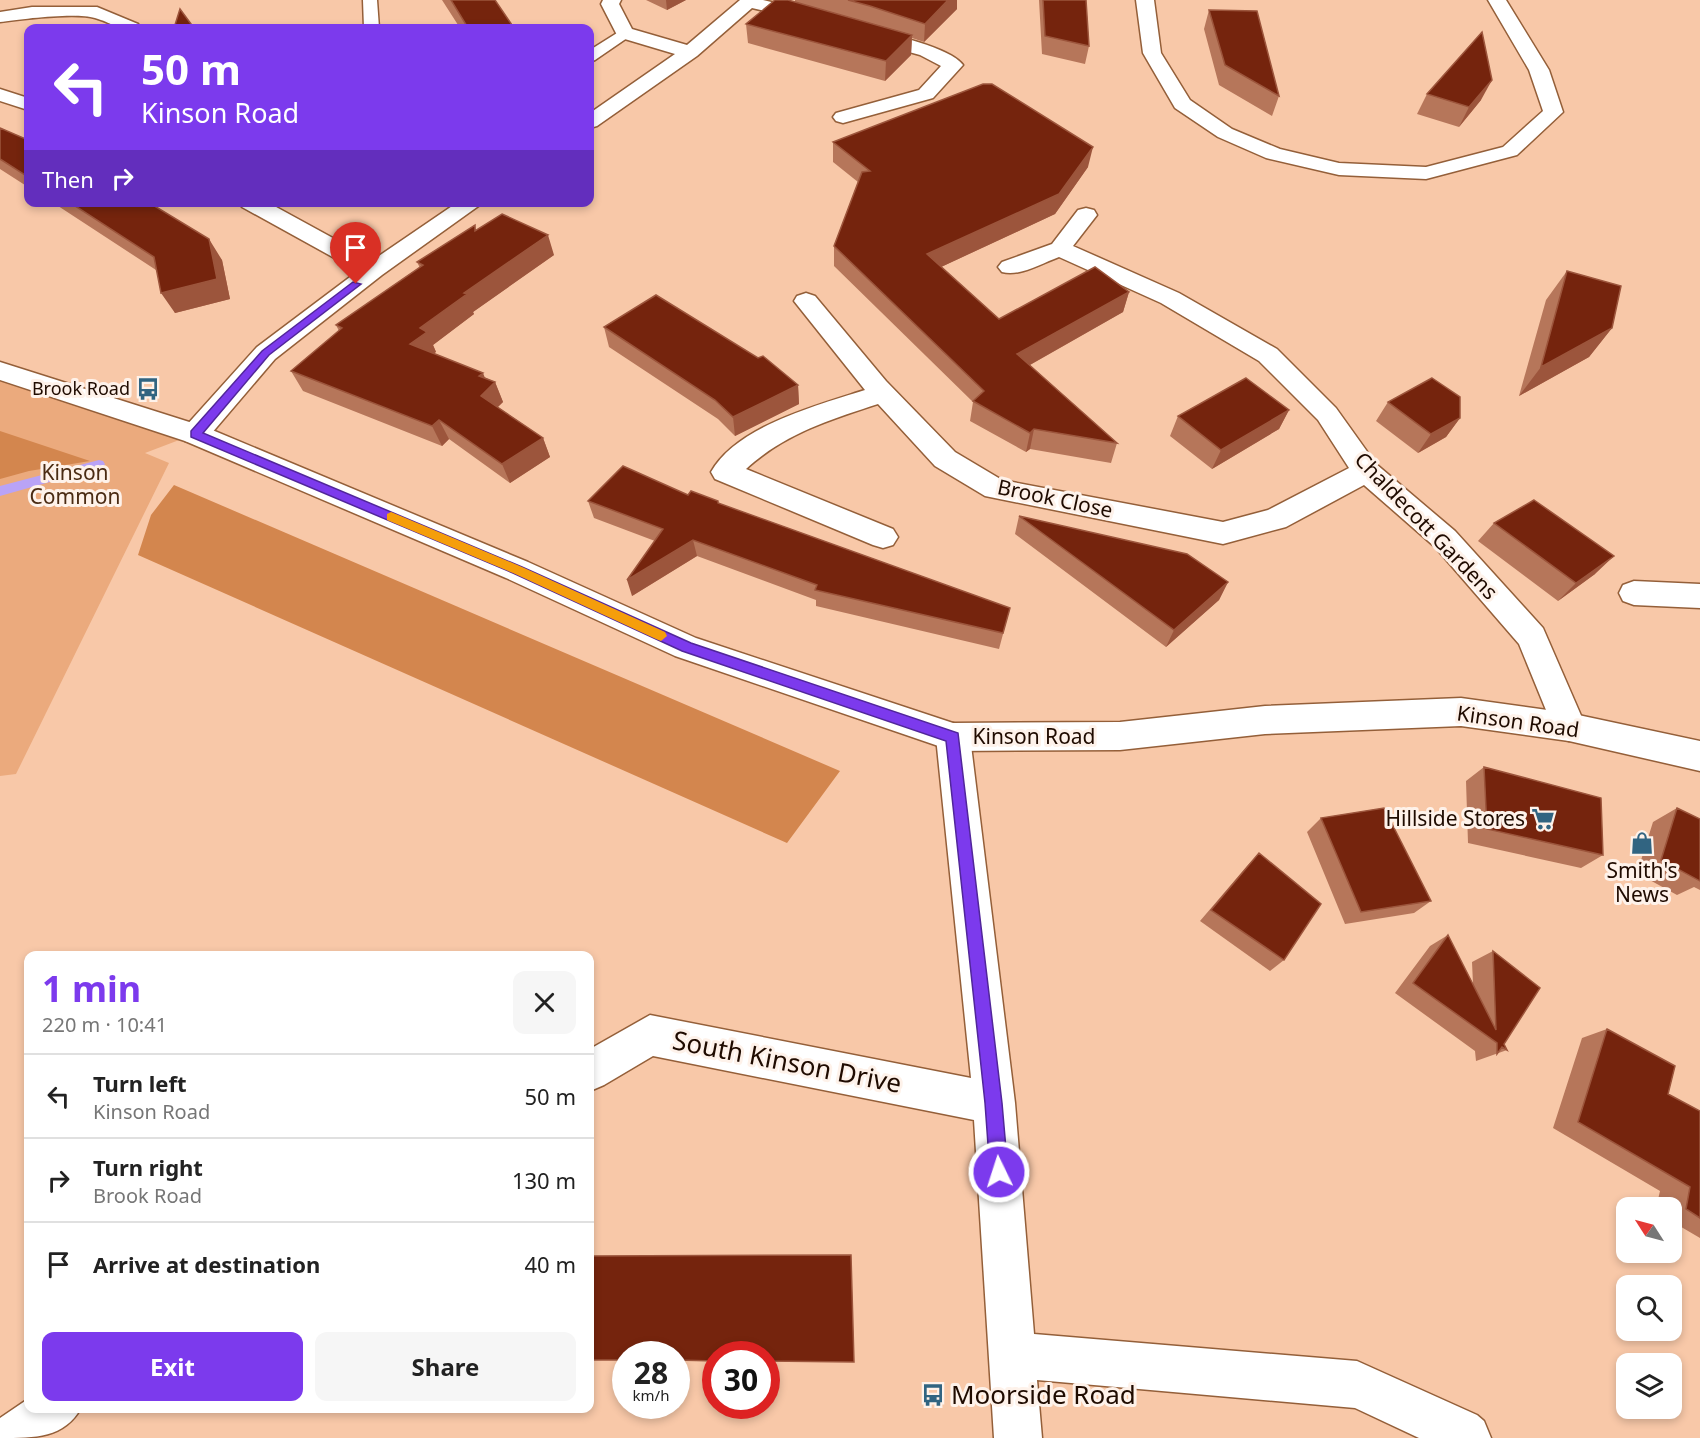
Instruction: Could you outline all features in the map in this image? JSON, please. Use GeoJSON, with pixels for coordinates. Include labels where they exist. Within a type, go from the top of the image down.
{"type":"FeatureCollection","features":[{"type":"Feature","properties":{"kind":"street"},"geometry":{"type":"LineString","coordinates":[[612,0],[610,4],[626,33],[690,52]]}},
{"type":"Feature","properties":{"kind":"street"},"geometry":{"type":"LineString","coordinates":[[1144,0],[1152,53],[1182,104],[1225,133],[1273,154],[1339,169],[1426,173],[1510,151],[1553,112],[1539,70],[1497,0]]}},
{"type":"Feature","properties":{"kind":"street"},"geometry":{"type":"LineString","coordinates":[[594,119],[690,52],[750,1],[831,23]]}},
{"type":"Feature","properties":{"kind":"street"},"geometry":{"type":"LineString","coordinates":[[0,17],[32,12],[98,12],[122,24]]}},
{"type":"Feature","properties":{"kind":"street"},"geometry":{"type":"LineString","coordinates":[[843,117],[926,94],[953,65],[927,51],[851,29]]}},
{"type":"Feature","properties":{"kind":"street"},"geometry":{"type":"LineString","coordinates":[[0,95],[24,103]]}},
{"type":"Feature","properties":{"kind":"street"},"geometry":{"type":"LineString","coordinates":[[259,207],[374,270]]}},
{"type":"Feature","properties":{"kind":"street"},"geometry":{"type":"LineString","coordinates":[[195,434],[266,353],[374,270],[466,207]]}},
{"type":"Feature","properties":{"kind":"street"},"geometry":{"type":"LineString","coordinates":[[1010,267],[1060,249],[1073,229],[1086,215]]}},
{"type":"Feature","properties":{"kind":"street","name":"Chaldecott Gardens"},"geometry":{"type":"LineString","coordinates":[[1060,249],[1170,298],[1268,355],[1327,414],[1366,471],[1445,539],[1532,637],[1569,727]]}},
{"type":"Feature","properties":{"kind":"street","name":"Brook Close"},"geometry":{"type":"LineString","coordinates":[[806,301],[883,393],[945,459],[995,489],[1223,533],[1276,519],[1366,471]]}},
{"type":"Feature","properties":{"kind":"street","name":"Kinson Road"},"geometry":{"type":"LineString","coordinates":[[0,371],[195,434],[517,570],[686,647],[953,737],[1120,736],[1265,720],[1461,712],[1569,727],[1700,756]]}},
{"type":"Feature","properties":{"kind":"street"},"geometry":{"type":"LineString","coordinates":[[883,393],[806,418],[756,444],[725,472],[883,537]]}},
{"type":"Feature","properties":{"kind":"street"},"geometry":{"type":"LineString","coordinates":[[1634,593],[1700,596]]}},
{"type":"Feature","properties":{"kind":"street"},"geometry":{"type":"LineString","coordinates":[[953,737],[994,1103],[1018,1438]]}},
{"type":"Feature","properties":{"kind":"street","name":"South Kinson Drive"},"geometry":{"type":"LineString","coordinates":[[594,1069],[650,1035],[994,1103]]}},
{"type":"Feature","properties":{"kind":"street"},"geometry":{"type":"LineString","coordinates":[[1012,1355],[1357,1385],[1460,1432],[1467,1438]]}},
{"type":"Feature","properties":{"kind":"street"},"geometry":{"type":"LineString","coordinates":[[13,1438],[50,1413]]}},
{"type":"Feature","properties":{"kind":"lane"},"geometry":{"type":"LineString","coordinates":[[370,0],[372,24]]}},
{"type":"Feature","properties":{"kind":"lane"},"geometry":{"type":"LineString","coordinates":[[594,54],[626,33]]}},
{"type":"Feature","properties":{"kind":"green space","name":"Kinson Common"},"geometry":{"type":"Polygon","coordinates":[[[0,371],[195,434],[145,453],[169,463],[16,774],[0,776],[0,371]]]}},
{"type":"Feature","properties":{"kind":"shaded area"},"geometry":{"type":"Polygon","coordinates":[[[0,431],[90,461],[29,471],[0,479],[0,431]]]}},
{"type":"Feature","properties":{"kind":"shaded area"},"geometry":{"type":"Polygon","coordinates":[[[174,485],[840,771],[787,843],[138,555],[151,515],[174,485]]]}},
{"type":"Feature","properties":{"kind":"building"},"geometry":{"type":"Polygon","coordinates":[[[451,0],[495,0],[511,24],[466,24],[451,0]]]}},
{"type":"Feature","properties":{"kind":"building"},"geometry":{"type":"Polygon","coordinates":[[[775,0],[788,0],[912,35],[886,61],[746,24],[775,0]]]}},
{"type":"Feature","properties":{"kind":"building"},"geometry":{"type":"Polygon","coordinates":[[[848,0],[948,0],[925,24],[848,0]]]}},
{"type":"Feature","properties":{"kind":"building"},"geometry":{"type":"Polygon","coordinates":[[[1043,0],[1086,0],[1089,46],[1045,36],[1043,0]]]}},
{"type":"Feature","properties":{"kind":"building"},"geometry":{"type":"Polygon","coordinates":[[[180,9],[191,24],[175,24],[180,9]]]}},
{"type":"Feature","properties":{"kind":"building"},"geometry":{"type":"Polygon","coordinates":[[[1209,10],[1257,11],[1279,96],[1225,65],[1209,10]]]}},
{"type":"Feature","properties":{"kind":"building"},"geometry":{"type":"Polygon","coordinates":[[[1482,32],[1492,80],[1469,107],[1427,94],[1482,32]]]}},
{"type":"Feature","properties":{"kind":"building"},"geometry":{"type":"Polygon","coordinates":[[[983,84],[992,84],[1093,147],[1059,194],[927,254],[999,319],[1095,267],[1129,292],[1017,354],[1117,443],[1034,429],[1030,433],[973,401],[984,391],[834,246],[862,172],[870,171],[833,142],[983,84]]]}},
{"type":"Feature","properties":{"kind":"building"},"geometry":{"type":"Polygon","coordinates":[[[0,128],[24,138],[24,174],[0,159],[0,128]]]}},
{"type":"Feature","properties":{"kind":"building"},"geometry":{"type":"Polygon","coordinates":[[[77,207],[156,207],[209,239],[217,279],[161,293],[154,257],[77,207]]]}},
{"type":"Feature","properties":{"kind":"building"},"geometry":{"type":"Polygon","coordinates":[[[502,214],[548,235],[464,293],[467,294],[420,328],[427,332],[410,344],[483,373],[479,376],[495,382],[481,396],[543,438],[502,464],[439,420],[432,426],[291,371],[342,328],[336,325],[423,265],[417,262],[475,225],[475,231],[502,214]]]}},
{"type":"Feature","properties":{"kind":"building"},"geometry":{"type":"Polygon","coordinates":[[[1567,271],[1621,286],[1612,328],[1541,367],[1567,271]]]}},
{"type":"Feature","properties":{"kind":"building"},"geometry":{"type":"Polygon","coordinates":[[[656,295],[758,358],[763,356],[798,385],[733,417],[715,400],[604,327],[656,295]]]}},
{"type":"Feature","properties":{"kind":"building"},"geometry":{"type":"Polygon","coordinates":[[[1246,378],[1289,410],[1221,450],[1178,416],[1246,378]]]}},
{"type":"Feature","properties":{"kind":"building"},"geometry":{"type":"Polygon","coordinates":[[[1432,378],[1460,397],[1460,418],[1431,434],[1388,402],[1432,378]]]}},
{"type":"Feature","properties":{"kind":"building"},"geometry":{"type":"Polygon","coordinates":[[[623,466],[688,495],[691,491],[718,501],[718,503],[1010,608],[1003,633],[815,590],[817,585],[693,540],[627,580],[663,529],[588,501],[623,466]]]}},
{"type":"Feature","properties":{"kind":"building"},"geometry":{"type":"Polygon","coordinates":[[[1534,500],[1614,556],[1576,583],[1494,523],[1534,500]]]}},
{"type":"Feature","properties":{"kind":"building"},"geometry":{"type":"Polygon","coordinates":[[[1019,516],[1187,554],[1228,582],[1174,630],[1019,516]]]}},
{"type":"Feature","properties":{"kind":"building"},"geometry":{"type":"Polygon","coordinates":[[[1484,767],[1601,798],[1603,855],[1487,829],[1484,767]]]}},
{"type":"Feature","properties":{"kind":"building"},"geometry":{"type":"Polygon","coordinates":[[[1384,808],[1431,901],[1361,912],[1321,818],[1384,808]]]}},
{"type":"Feature","properties":{"kind":"building"},"geometry":{"type":"Polygon","coordinates":[[[1677,808],[1700,819],[1700,881],[1661,860],[1677,808]]]}},
{"type":"Feature","properties":{"kind":"building"},"geometry":{"type":"Polygon","coordinates":[[[1259,853],[1321,904],[1284,960],[1211,910],[1259,853]]]}},
{"type":"Feature","properties":{"kind":"building"},"geometry":{"type":"Polygon","coordinates":[[[1448,935],[1496,1030],[1493,951],[1540,988],[1504,1044],[1507,1050],[1502,1047],[1497,1054],[1497,1043],[1413,983],[1448,935]]]}},
{"type":"Feature","properties":{"kind":"building"},"geometry":{"type":"Polygon","coordinates":[[[1607,1029],[1675,1066],[1668,1094],[1700,1111],[1700,1218],[1686,1209],[1690,1187],[1578,1122],[1607,1029]]]}},
{"type":"Feature","properties":{"kind":"building"},"geometry":{"type":"Polygon","coordinates":[[[851,1255],[854,1362],[780,1361],[780,1341],[702,1341],[702,1361],[690,1360],[690,1341],[612,1341],[612,1360],[594,1360],[594,1256],[851,1255]]]}},
{"type":"Feature","properties":{"kind":"waterway"},"geometry":{"type":"LineString","coordinates":[[0,491],[99,464]]}},
{"type":"Feature","properties":{"kind":"slow traffic"},"geometry":{"type":"LineString","coordinates":[[391,517],[517,570],[661,636]]}},
{"type":"Feature","properties":{"kind":"place","name":"Brook Road"},"geometry":{"type":"Point","coordinates":[148,389]}},
{"type":"Feature","properties":{"kind":"place","name":"Hillside Stores"},"geometry":{"type":"Point","coordinates":[1543,819]}},
{"type":"Feature","properties":{"kind":"place","name":"Smith's News"},"geometry":{"type":"Point","coordinates":[1642,843]}},
{"type":"Feature","properties":{"kind":"place","name":"Moorside Road"},"geometry":{"type":"Point","coordinates":[933,1395]}},
{"type":"Feature","properties":{"kind":"route"},"geometry":{"type":"LineString","coordinates":[[356,284],[266,353],[195,434],[517,570],[686,647],[953,737],[994,1103],[999,1172]]}}]}
